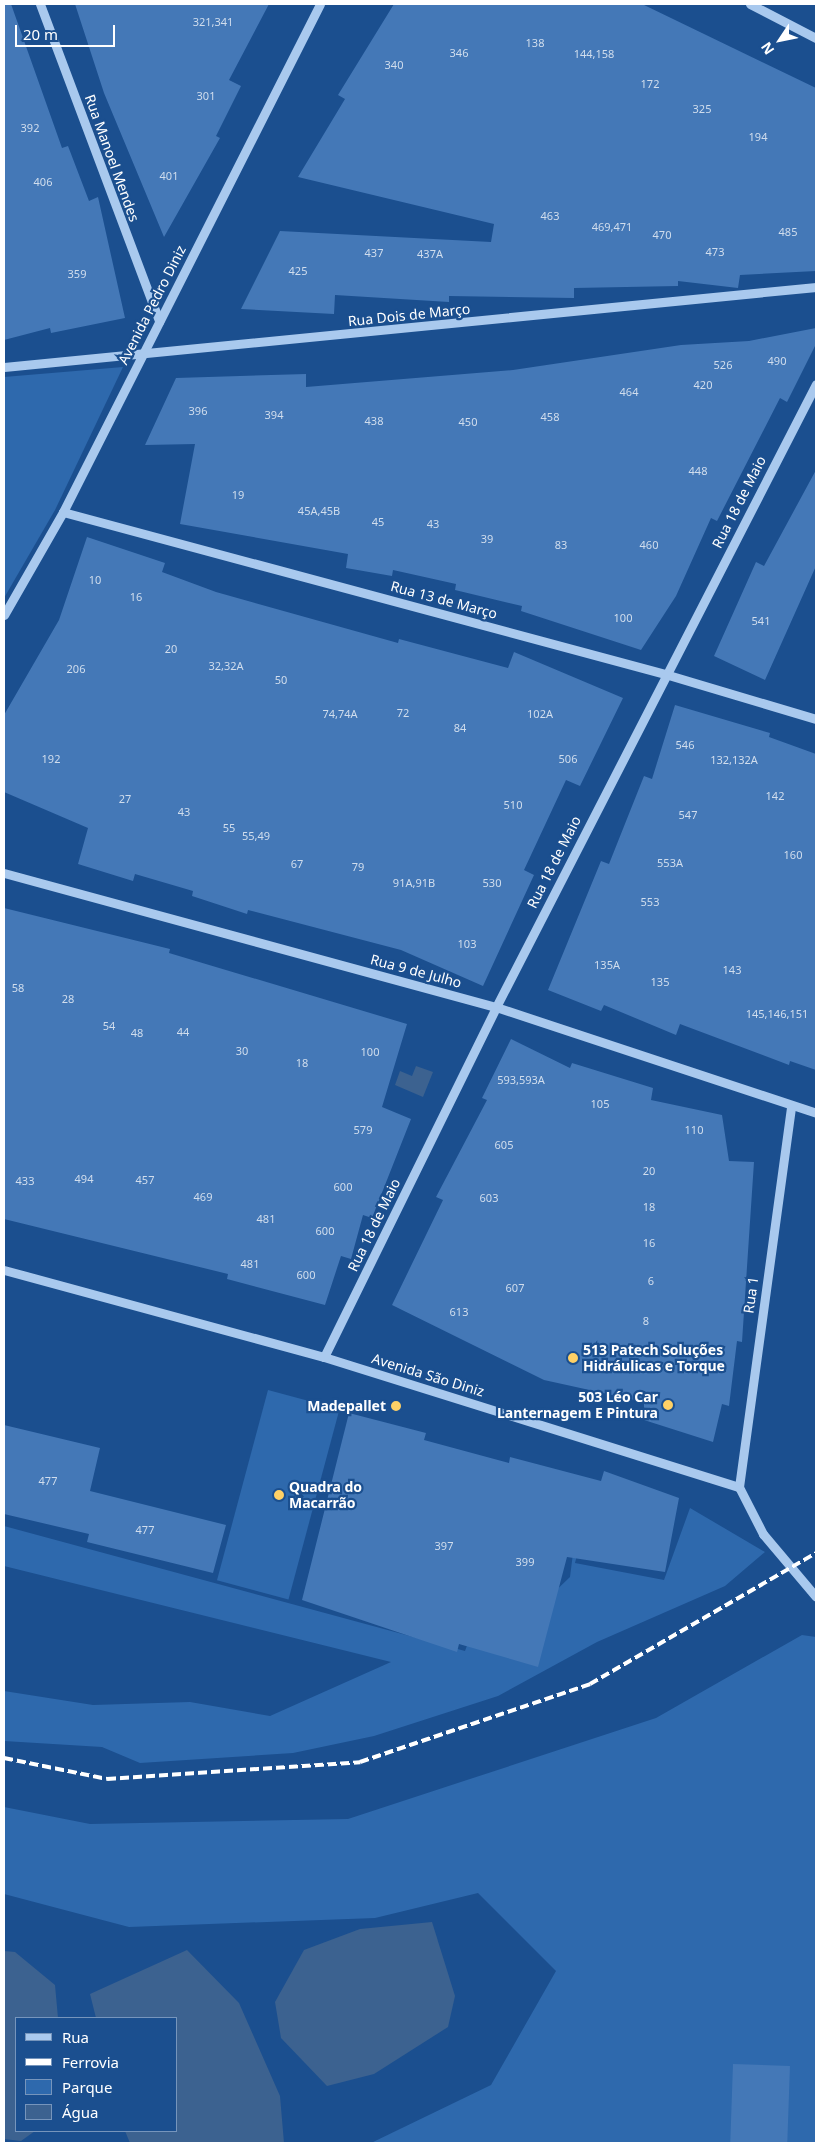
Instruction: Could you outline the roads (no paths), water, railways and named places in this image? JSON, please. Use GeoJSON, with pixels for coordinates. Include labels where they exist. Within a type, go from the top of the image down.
{"type":"FeatureCollection","features":[{"type":"Feature","properties":{"kind":"street","name":"Rua Manoel Mendes"},"geometry":{"type":"LineString","coordinates":[[40,4],[159,321]]}},
{"type":"Feature","properties":{"kind":"street","name":"Avenida Pedro Diniz"},"geometry":{"type":"LineString","coordinates":[[4,615],[63,512],[320,4]]}},
{"type":"Feature","properties":{"kind":"street"},"geometry":{"type":"LineString","coordinates":[[750,4],[816,38]]}},
{"type":"Feature","properties":{"kind":"street","name":"Rua Dois de Março"},"geometry":{"type":"LineString","coordinates":[[4,366],[141,356],[816,287]]}},
{"type":"Feature","properties":{"kind":"street","name":"Rua 18 de Maio"},"geometry":{"type":"LineString","coordinates":[[324,1357],[496,1007],[665,674],[816,384]]}},
{"type":"Feature","properties":{"kind":"street","name":"Rua 13 de Março"},"geometry":{"type":"LineString","coordinates":[[63,512],[665,674],[816,719]]}},
{"type":"Feature","properties":{"kind":"street","name":"Rua 9 de Julho"},"geometry":{"type":"LineString","coordinates":[[4,873],[496,1007],[791,1107],[816,1113]]}},
{"type":"Feature","properties":{"kind":"street","name":"Rua 1"},"geometry":{"type":"LineString","coordinates":[[739,1487],[791,1107]]}},
{"type":"Feature","properties":{"kind":"street","name":"Avenida São Diniz"},"geometry":{"type":"LineString","coordinates":[[4,1270],[324,1357],[739,1487]]}},
{"type":"Feature","properties":{"kind":"street"},"geometry":{"type":"LineString","coordinates":[[739,1487],[762,1534],[816,1597]]}},
{"type":"Feature","properties":{"kind":"water"},"geometry":{"type":"Polygon","coordinates":[[[416,1066],[433,1072],[423,1097],[395,1085],[400,1071],[412,1076],[416,1066]]]}},
{"type":"Feature","properties":{"kind":"water"},"geometry":{"type":"Polygon","coordinates":[[[432,1922],[455,1996],[448,2027],[374,2074],[327,2086],[281,2038],[275,2002],[304,1950],[360,1929],[432,1922]]]}},
{"type":"Feature","properties":{"kind":"water"},"geometry":{"type":"Polygon","coordinates":[[[187,1950],[239,2003],[280,2096],[284,2143],[130,2143],[125,2132],[178,2132],[178,2017],[96,2017],[90,1994],[187,1950]]]}},
{"type":"Feature","properties":{"kind":"water"},"geometry":{"type":"Polygon","coordinates":[[[4,1951],[15,1952],[55,1985],[58,2017],[15,2017],[15,2132],[34,2132],[21,2141],[4,2139],[4,1951]]]}},
{"type":"Feature","properties":{"kind":"railway"},"geometry":{"type":"LineString","coordinates":[[4,1758],[107,1779],[360,1762],[590,1684],[816,1553]]}},
{"type":"Feature","properties":{"kind":"place","name":"513 Patech Soluções Hidráulicas e Torque"},"geometry":{"type":"Point","coordinates":[573,1358]}},
{"type":"Feature","properties":{"kind":"place","name":"503 Léo Car Lanternagem E Pintura"},"geometry":{"type":"Point","coordinates":[668,1405]}},
{"type":"Feature","properties":{"kind":"place","name":"Madepallet"},"geometry":{"type":"Point","coordinates":[396,1406]}},
{"type":"Feature","properties":{"kind":"place","name":"Quadra do Macarrão"},"geometry":{"type":"Point","coordinates":[279,1495]}}]}
